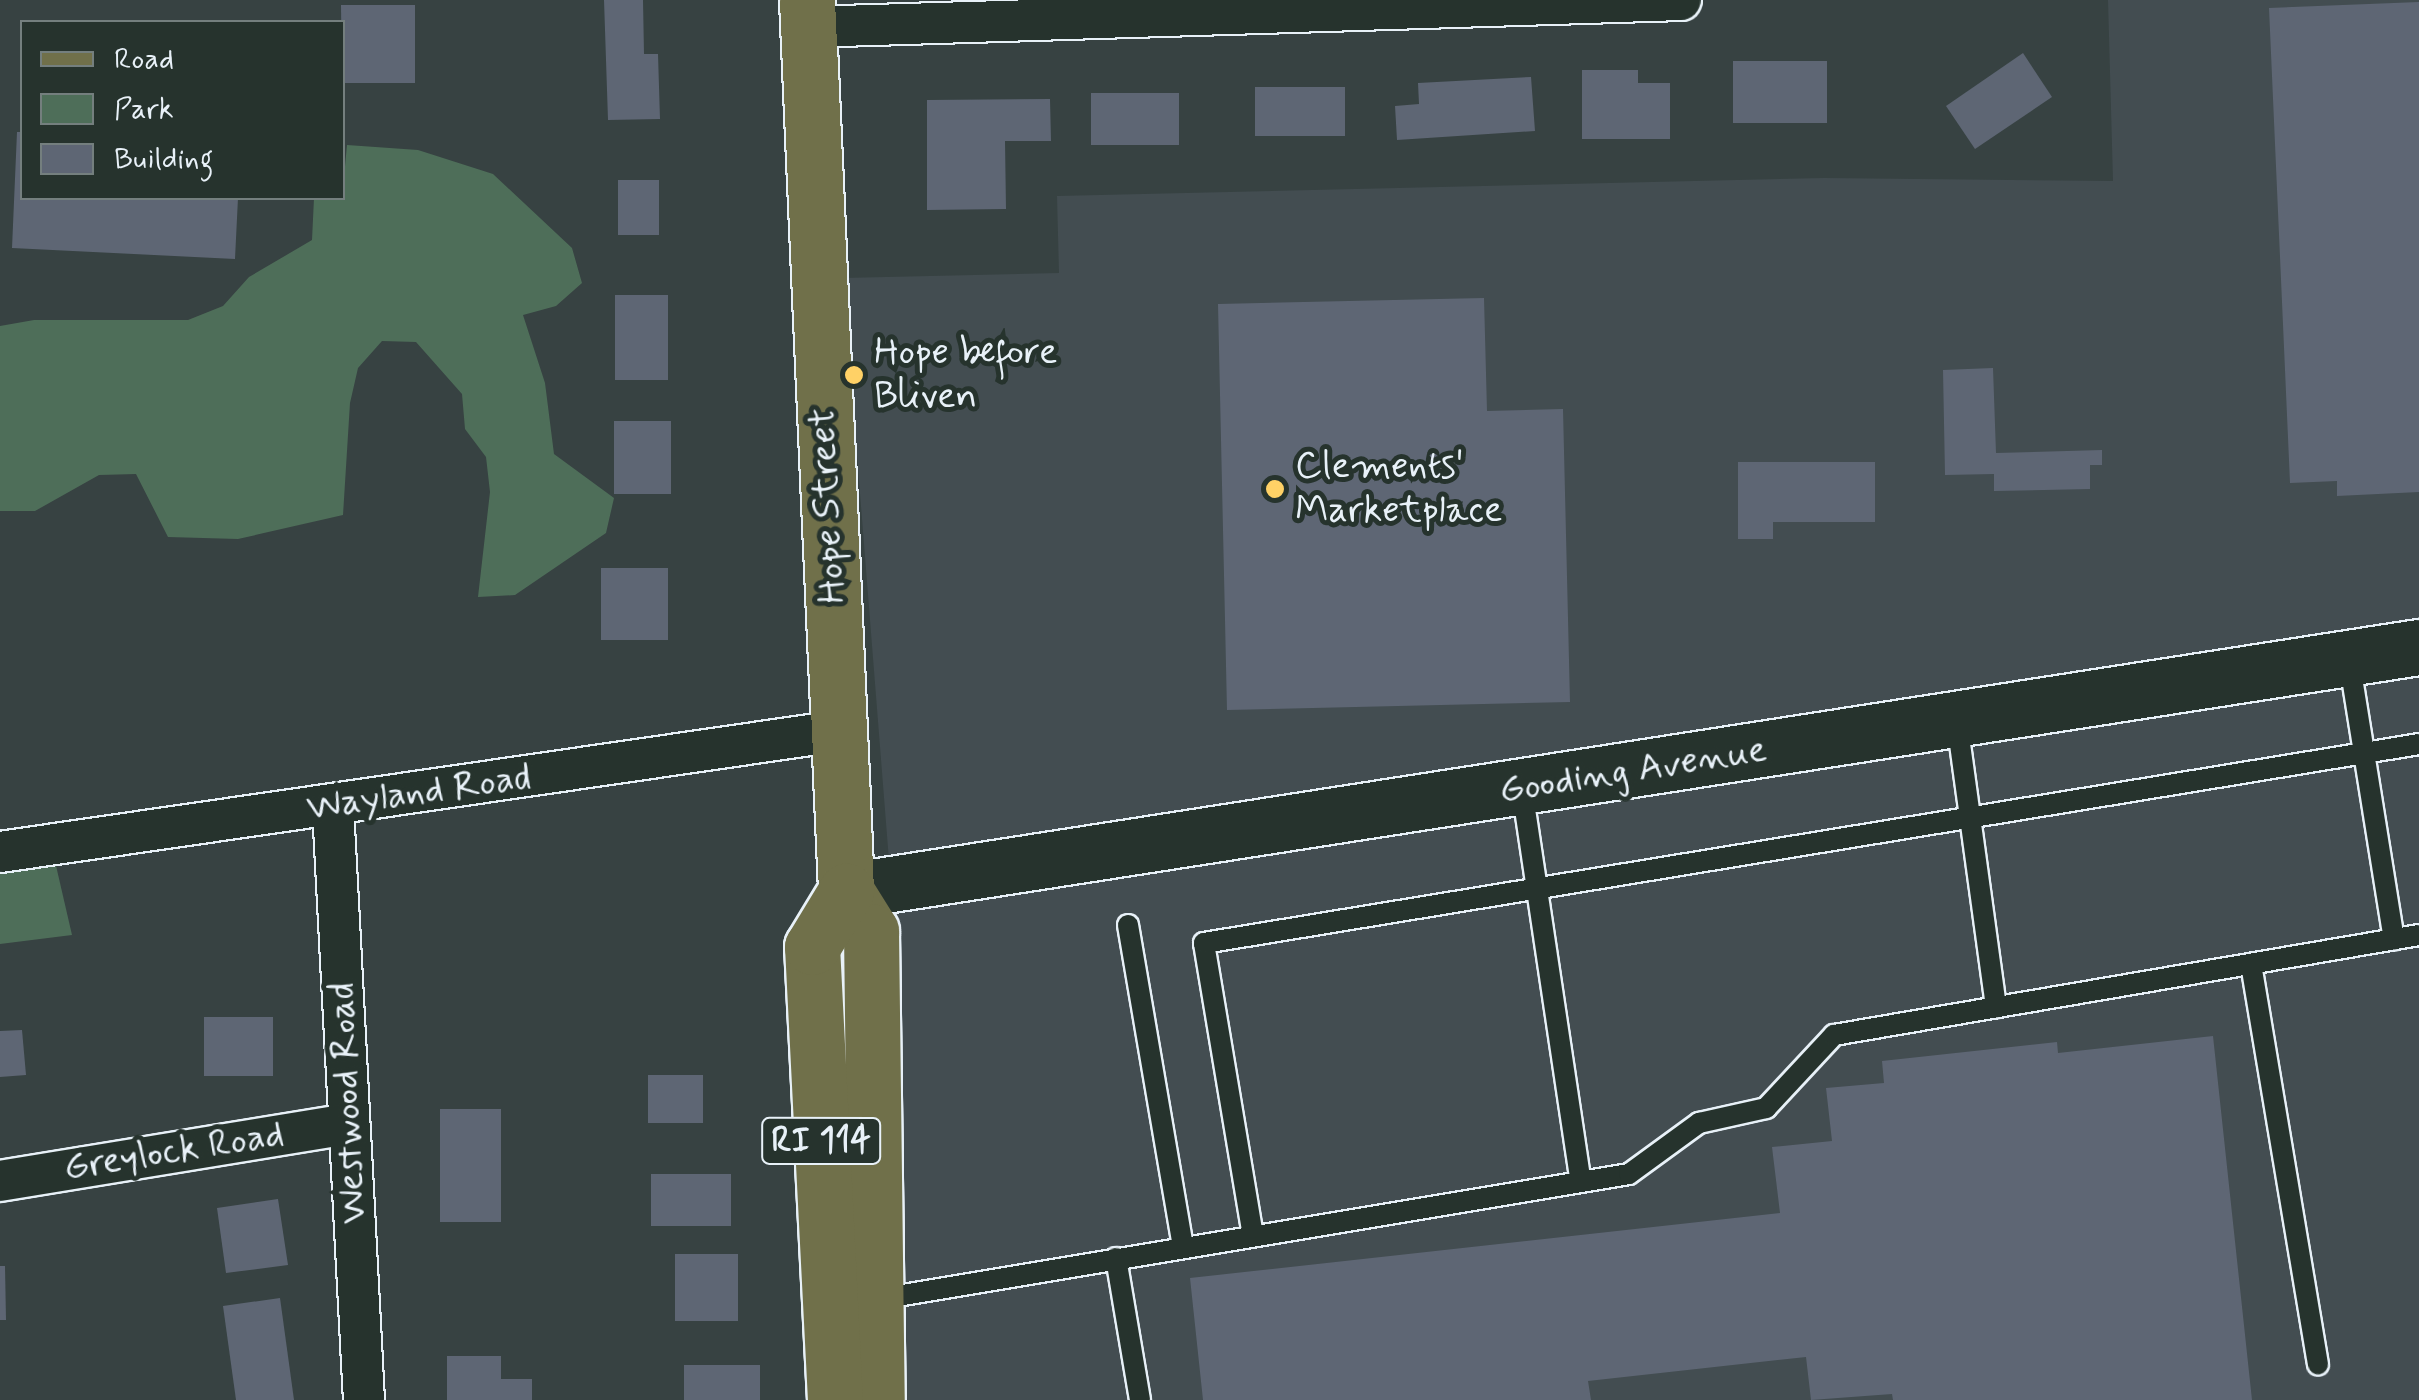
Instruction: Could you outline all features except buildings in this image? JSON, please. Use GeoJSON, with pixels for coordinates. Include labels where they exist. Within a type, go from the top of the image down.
{"type":"FeatureCollection","features":[{"type":"Feature","properties":{"kind":"main road","name":"Hope Street"},"geometry":{"type":"LineString","coordinates":[[808,14],[846,891],[871,931],[877,1400]]}},
{"type":"Feature","properties":{"kind":"main road","name":"Gooding Avenue"},"geometry":{"type":"LineString","coordinates":[[846,891],[2419,647]]}},
{"type":"Feature","properties":{"kind":"main road","name":"RI 114"},"geometry":{"type":"LineString","coordinates":[[835,1400],[812,947],[846,891]]}},
{"type":"Feature","properties":{"kind":"street"},"geometry":{"type":"LineString","coordinates":[[808,14],[1681,0]]}},
{"type":"Feature","properties":{"kind":"street","name":"Wayland Road"},"geometry":{"type":"LineString","coordinates":[[0,852],[333,807],[838,731]]}},
{"type":"Feature","properties":{"kind":"street","name":"Westwood Road"},"geometry":{"type":"LineString","coordinates":[[333,807],[364,1400]]}},
{"type":"Feature","properties":{"kind":"street","name":"Greylock Road"},"geometry":{"type":"LineString","coordinates":[[0,1180],[348,1124]]}},
{"type":"Feature","properties":{"kind":"lane"},"geometry":{"type":"LineString","coordinates":[[2349,658],[2394,939]]}},
{"type":"Feature","properties":{"kind":"lane"},"geometry":{"type":"LineString","coordinates":[[1957,720],[1996,1007]]}},
{"type":"Feature","properties":{"kind":"lane"},"geometry":{"type":"LineString","coordinates":[[1253,1236],[1204,942],[2419,744]]}},
{"type":"Feature","properties":{"kind":"lane"},"geometry":{"type":"LineString","coordinates":[[1522,789],[1581,1182]]}},
{"type":"Feature","properties":{"kind":"lane"},"geometry":{"type":"LineString","coordinates":[[1128,926],[1183,1246]]}},
{"type":"Feature","properties":{"kind":"lane"},"geometry":{"type":"LineString","coordinates":[[876,1299],[1630,1174],[1699,1124],[1766,1108],[1834,1035],[2419,935]]}},
{"type":"Feature","properties":{"kind":"lane"},"geometry":{"type":"LineString","coordinates":[[2251,964],[2318,1364]]}},
{"type":"Feature","properties":{"kind":"lane"},"geometry":{"type":"LineString","coordinates":[[1116,1258],[1140,1400]]}},
{"type":"Feature","properties":{"kind":"shaded area"},"geometry":{"type":"Polygon","coordinates":[[[2108,0],[2419,0],[2419,1400],[905,1400],[896,949],[843,278],[1059,273],[1057,196],[1824,178],[2113,181],[2108,0]]]}},
{"type":"Feature","properties":{"kind":"green space"},"geometry":{"type":"Polygon","coordinates":[[[347,145],[418,150],[493,174],[572,248],[582,283],[556,306],[523,315],[545,383],[554,454],[614,498],[606,533],[515,595],[478,597],[490,492],[486,457],[465,429],[462,394],[416,342],[382,341],[358,368],[350,403],[343,515],[238,539],[168,537],[136,474],[99,475],[35,511],[0,511],[0,326],[34,320],[188,320],[223,306],[249,277],[312,240],[314,200],[345,200],[347,145]]]}},
{"type":"Feature","properties":{"kind":"green space"},"geometry":{"type":"Polygon","coordinates":[[[54,857],[72,935],[0,944],[0,865],[54,857]]]}},
{"type":"Feature","properties":{"kind":"place","name":"Hope before Bliven"},"geometry":{"type":"Point","coordinates":[854,375]}},
{"type":"Feature","properties":{"kind":"place","name":"Clements' Marketplace"},"geometry":{"type":"Point","coordinates":[1275,489]}}]}
